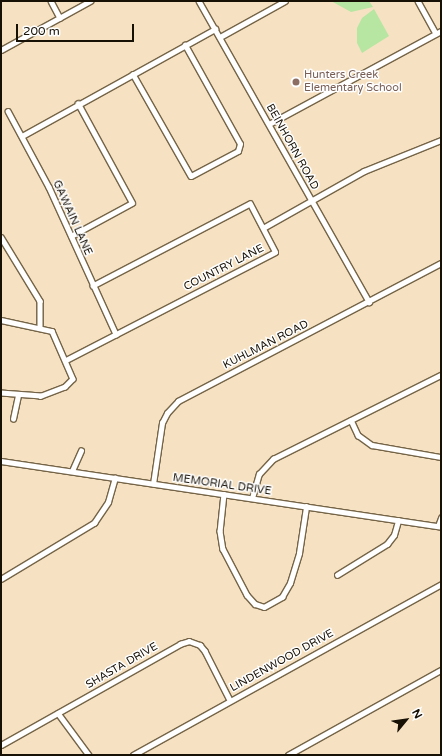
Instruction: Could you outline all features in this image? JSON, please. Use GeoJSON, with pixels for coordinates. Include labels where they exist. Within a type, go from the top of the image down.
{"type":"FeatureCollection","features":[{"type":"Feature","properties":{"kind":"street"},"geometry":{"type":"LineString","coordinates":[[51,1],[60,18]]}},
{"type":"Feature","properties":{"kind":"street"},"geometry":{"type":"LineString","coordinates":[[1,50],[90,1]]}},
{"type":"Feature","properties":{"kind":"street","name":"BEINHORN ROAD"},"geometry":{"type":"LineString","coordinates":[[199,1],[369,302]]}},
{"type":"Feature","properties":{"kind":"street"},"geometry":{"type":"LineString","coordinates":[[220,37],[285,1]]}},
{"type":"Feature","properties":{"kind":"street"},"geometry":{"type":"LineString","coordinates":[[418,1],[436,34]]}},
{"type":"Feature","properties":{"kind":"street"},"geometry":{"type":"LineString","coordinates":[[22,136],[215,28]]}},
{"type":"Feature","properties":{"kind":"street"},"geometry":{"type":"LineString","coordinates":[[269,124],[441,31]]}},
{"type":"Feature","properties":{"kind":"street"},"geometry":{"type":"LineString","coordinates":[[133,74],[191,176],[238,151],[240,144],[185,45]]}},
{"type":"Feature","properties":{"kind":"street"},"geometry":{"type":"LineString","coordinates":[[71,236],[132,203],[78,104]]}},
{"type":"Feature","properties":{"kind":"street","name":"GAWAIN LANE"},"geometry":{"type":"LineString","coordinates":[[8,111],[49,187],[116,334]]}},
{"type":"Feature","properties":{"kind":"street","name":"COUNTRY LANE"},"geometry":{"type":"LineString","coordinates":[[66,360],[275,252],[263,228],[313,202],[364,171],[441,140]]}},
{"type":"Feature","properties":{"kind":"street"},"geometry":{"type":"LineString","coordinates":[[93,286],[250,204],[263,228]]}},
{"type":"Feature","properties":{"kind":"street"},"geometry":{"type":"LineString","coordinates":[[1,237],[40,301],[40,327]]}},
{"type":"Feature","properties":{"kind":"street","name":"KUHLMAN ROAD"},"geometry":{"type":"LineString","coordinates":[[153,484],[162,423],[167,412],[176,403],[441,263]]}},
{"type":"Feature","properties":{"kind":"street"},"geometry":{"type":"LineString","coordinates":[[1,320],[40,327],[52,331],[66,360],[73,379],[65,387],[41,396],[1,393]]}},
{"type":"Feature","properties":{"kind":"street"},"geometry":{"type":"LineString","coordinates":[[252,498],[260,474],[273,459],[441,375]]}},
{"type":"Feature","properties":{"kind":"street"},"geometry":{"type":"LineString","coordinates":[[13,419],[18,395]]}},
{"type":"Feature","properties":{"kind":"street"},"geometry":{"type":"LineString","coordinates":[[350,420],[358,434],[372,445],[441,457]]}},
{"type":"Feature","properties":{"kind":"street"},"geometry":{"type":"LineString","coordinates":[[72,471],[81,451]]}},
{"type":"Feature","properties":{"kind":"street","name":"MEMORIAL DRIVE"},"geometry":{"type":"LineString","coordinates":[[1,461],[398,521],[440,526]]}},
{"type":"Feature","properties":{"kind":"street"},"geometry":{"type":"LineString","coordinates":[[1,579],[94,523],[108,502],[116,478]]}},
{"type":"Feature","properties":{"kind":"street"},"geometry":{"type":"LineString","coordinates":[[224,494],[220,531],[223,549],[247,595],[255,604],[264,607],[282,597],[290,583],[299,553],[306,507]]}},
{"type":"Feature","properties":{"kind":"street"},"geometry":{"type":"LineString","coordinates":[[440,526],[441,518]]}},
{"type":"Feature","properties":{"kind":"street"},"geometry":{"type":"LineString","coordinates":[[337,575],[387,544],[394,535],[398,521]]}},
{"type":"Feature","properties":{"kind":"street","name":"LINDENWOOD DRIVE"},"geometry":{"type":"LineString","coordinates":[[133,755],[441,584]]}},
{"type":"Feature","properties":{"kind":"street","name":"SHASTA DRIVE"},"geometry":{"type":"LineString","coordinates":[[1,746],[180,644],[189,642],[200,645],[205,651],[230,700]]}},
{"type":"Feature","properties":{"kind":"street"},"geometry":{"type":"LineString","coordinates":[[291,754],[441,670]]}},
{"type":"Feature","properties":{"kind":"street"},"geometry":{"type":"LineString","coordinates":[[58,713],[89,755]]}},
{"type":"Feature","properties":{"kind":"green space"},"geometry":{"type":"Polygon","coordinates":[[[331,1],[369,1],[373,7],[351,12],[331,1]]]}},
{"type":"Feature","properties":{"kind":"green space"},"geometry":{"type":"Polygon","coordinates":[[[374,9],[389,36],[362,53],[357,43],[357,28],[362,18],[374,9]]]}},
{"type":"Feature","properties":{"kind":"place","name":"Hunters Creek Elementary School"},"geometry":{"type":"Point","coordinates":[296,82]}}]}
